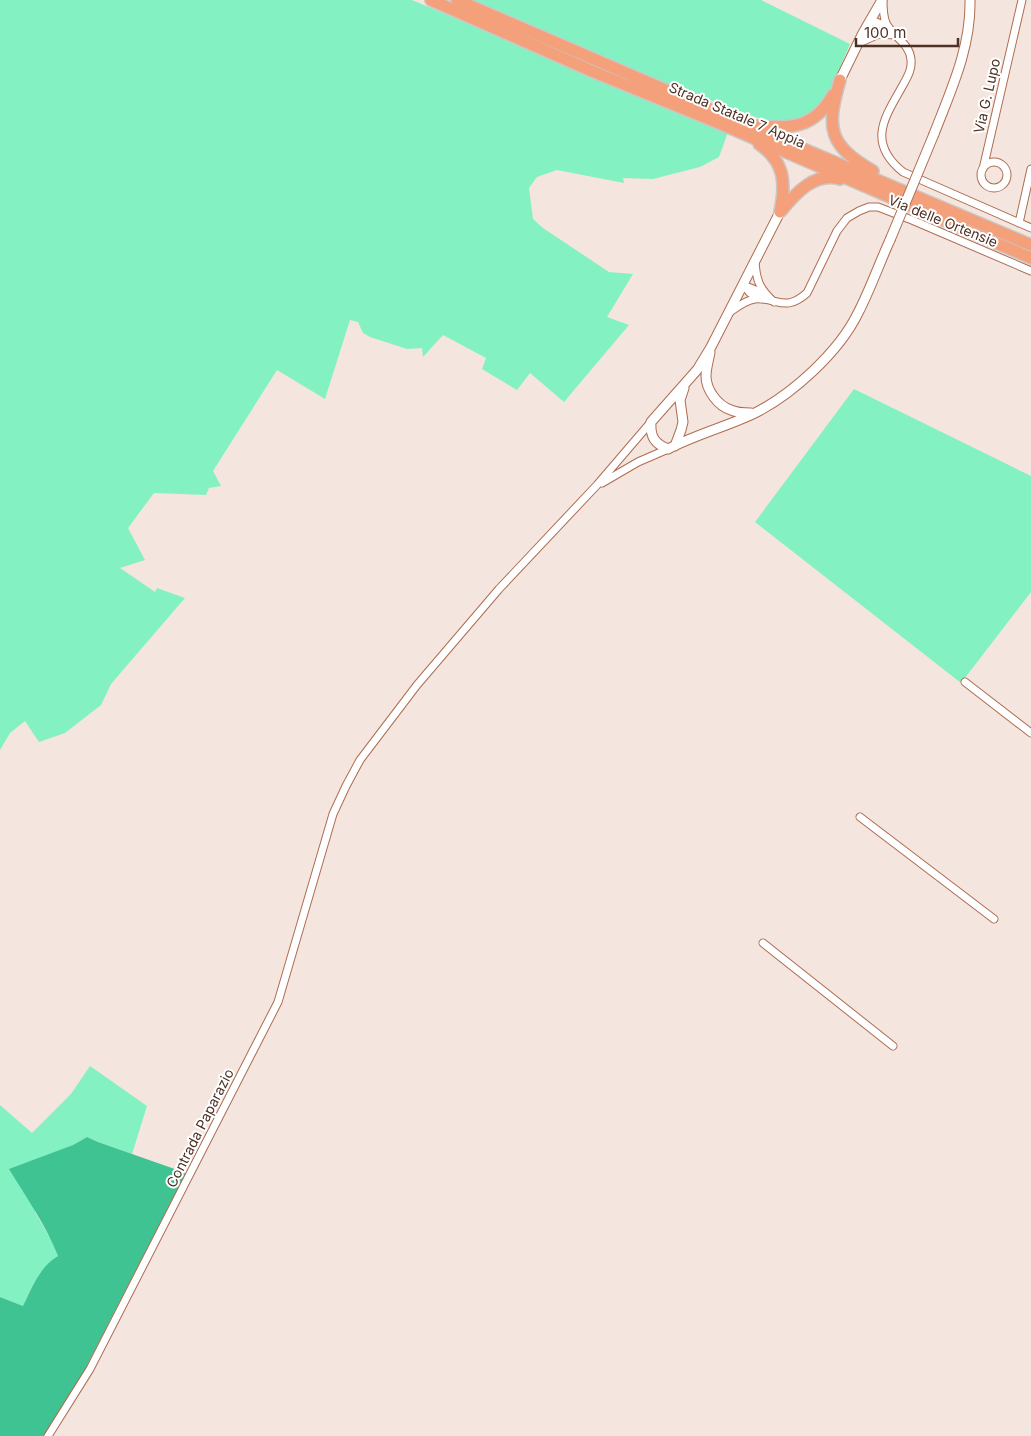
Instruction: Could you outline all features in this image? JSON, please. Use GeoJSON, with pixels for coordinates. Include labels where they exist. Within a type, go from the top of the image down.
{"type":"FeatureCollection","features":[{"type":"Feature","properties":{"kind":"highway","name":"Strada Statale 7 Appia"},"geometry":{"type":"LineString","coordinates":[[431,0],[594,72],[721,124],[1031,258]]}},
{"type":"Feature","properties":{"kind":"highway","name":"Strada Statale 7 Appia"},"geometry":{"type":"LineString","coordinates":[[457,0],[1031,245]]}},
{"type":"Feature","properties":{"kind":"highway"},"geometry":{"type":"LineString","coordinates":[[749,126],[785,127],[799,125],[822,111],[840,80]]}},
{"type":"Feature","properties":{"kind":"highway"},"geometry":{"type":"LineString","coordinates":[[840,80],[832,117],[833,130],[839,142],[844,151],[855,160],[899,188]]}},
{"type":"Feature","properties":{"kind":"highway"},"geometry":{"type":"LineString","coordinates":[[721,124],[766,148],[776,159],[784,182],[780,212]]}},
{"type":"Feature","properties":{"kind":"highway"},"geometry":{"type":"LineString","coordinates":[[780,212],[794,195],[807,185],[822,178],[836,178],[875,190]]}},
{"type":"Feature","properties":{"kind":"street"},"geometry":{"type":"LineString","coordinates":[[840,80],[882,0]]}},
{"type":"Feature","properties":{"kind":"street"},"geometry":{"type":"LineString","coordinates":[[882,0],[884,16],[894,35]]}},
{"type":"Feature","properties":{"kind":"street"},"geometry":{"type":"LineString","coordinates":[[597,485],[638,462],[754,413],[781,397],[834,350],[858,315],[959,71],[967,39],[970,0]]}},
{"type":"Feature","properties":{"kind":"street","name":"Via G. Lupo"},"geometry":{"type":"LineString","coordinates":[[983,169],[1022,0]]}},
{"type":"Feature","properties":{"kind":"street"},"geometry":{"type":"LineString","coordinates":[[870,21],[889,27]]}},
{"type":"Feature","properties":{"kind":"street"},"geometry":{"type":"LineString","coordinates":[[870,21],[876,29],[902,40],[910,53],[912,62],[910,72],[883,123],[883,144],[888,156],[903,172],[1031,228]]}},
{"type":"Feature","properties":{"kind":"street"},"geometry":{"type":"LineString","coordinates":[[859,42],[883,33]]}},
{"type":"Feature","properties":{"kind":"street"},"geometry":{"type":"LineString","coordinates":[[1019,222],[1031,169]]}},
{"type":"Feature","properties":{"kind":"street","name":"Via delle Ortensie"},"geometry":{"type":"LineString","coordinates":[[763,297],[785,304],[794,302],[807,293],[837,231],[846,218],[869,207],[878,207],[912,220],[1031,271]]}},
{"type":"Feature","properties":{"kind":"street"},"geometry":{"type":"LineString","coordinates":[[597,485],[697,370],[730,312],[780,212]]}},
{"type":"Feature","properties":{"kind":"street"},"geometry":{"type":"LineString","coordinates":[[755,260],[758,283],[763,297]]}},
{"type":"Feature","properties":{"kind":"street"},"geometry":{"type":"LineString","coordinates":[[743,285],[754,288],[763,297]]}},
{"type":"Feature","properties":{"kind":"street"},"geometry":{"type":"LineString","coordinates":[[730,312],[752,299],[763,297]]}},
{"type":"Feature","properties":{"kind":"street"},"geometry":{"type":"LineString","coordinates":[[711,347],[706,376],[709,389],[717,401],[728,410],[740,413],[754,413]]}},
{"type":"Feature","properties":{"kind":"street"},"geometry":{"type":"LineString","coordinates":[[672,447],[683,422],[680,400],[685,385]]}},
{"type":"Feature","properties":{"kind":"street"},"geometry":{"type":"LineString","coordinates":[[651,422],[652,437],[662,447],[672,447]]}},
{"type":"Feature","properties":{"kind":"street","name":"Contrada Paparazio"},"geometry":{"type":"LineString","coordinates":[[48,1436],[90,1370],[278,1002],[333,814],[360,760],[417,685],[499,589],[597,485]]}},
{"type":"Feature","properties":{"kind":"street"},"geometry":{"type":"LineString","coordinates":[[965,682],[1031,733]]}},
{"type":"Feature","properties":{"kind":"street"},"geometry":{"type":"LineString","coordinates":[[860,817],[994,918]]}},
{"type":"Feature","properties":{"kind":"street"},"geometry":{"type":"LineString","coordinates":[[763,942],[893,1046]]}},
{"type":"Feature","properties":{"kind":"green space"},"geometry":{"type":"Polygon","coordinates":[[[0,0],[412,0],[728,132],[719,157],[700,167],[653,179],[623,178],[624,183],[557,170],[537,177],[529,188],[533,219],[543,228],[609,272],[633,274],[607,317],[629,325],[564,402],[530,373],[517,390],[482,369],[486,358],[443,335],[423,357],[422,348],[407,349],[370,337],[363,333],[358,322],[350,320],[325,399],[277,370],[213,471],[221,486],[209,488],[206,495],[154,493],[128,528],[145,560],[120,568],[155,592],[157,588],[185,598],[111,684],[101,705],[65,733],[39,742],[25,721],[10,733],[0,750],[0,0]]]}},
{"type":"Feature","properties":{"kind":"green space"},"geometry":{"type":"Polygon","coordinates":[[[465,0],[761,0],[850,44],[825,103],[801,121],[774,124],[627,69],[465,0]]]}},
{"type":"Feature","properties":{"kind":"green space"},"geometry":{"type":"Polygon","coordinates":[[[854,389],[1031,476],[1031,592],[961,683],[755,522],[854,389]]]}},
{"type":"Feature","properties":{"kind":"green space"},"geometry":{"type":"Polygon","coordinates":[[[90,1066],[147,1106],[132,1154],[87,1137],[59,1151],[35,1212],[53,1243],[58,1256],[41,1272],[23,1306],[0,1297],[0,1105],[32,1133],[71,1094],[90,1066]]]}},
{"type":"Feature","properties":{"kind":"green space"},"geometry":{"type":"Polygon","coordinates":[[[87,1137],[186,1173],[63,1412],[47,1436],[0,1436],[0,1297],[23,1306],[41,1271],[58,1256],[42,1222],[9,1169],[73,1145],[87,1137]]]}}]}
